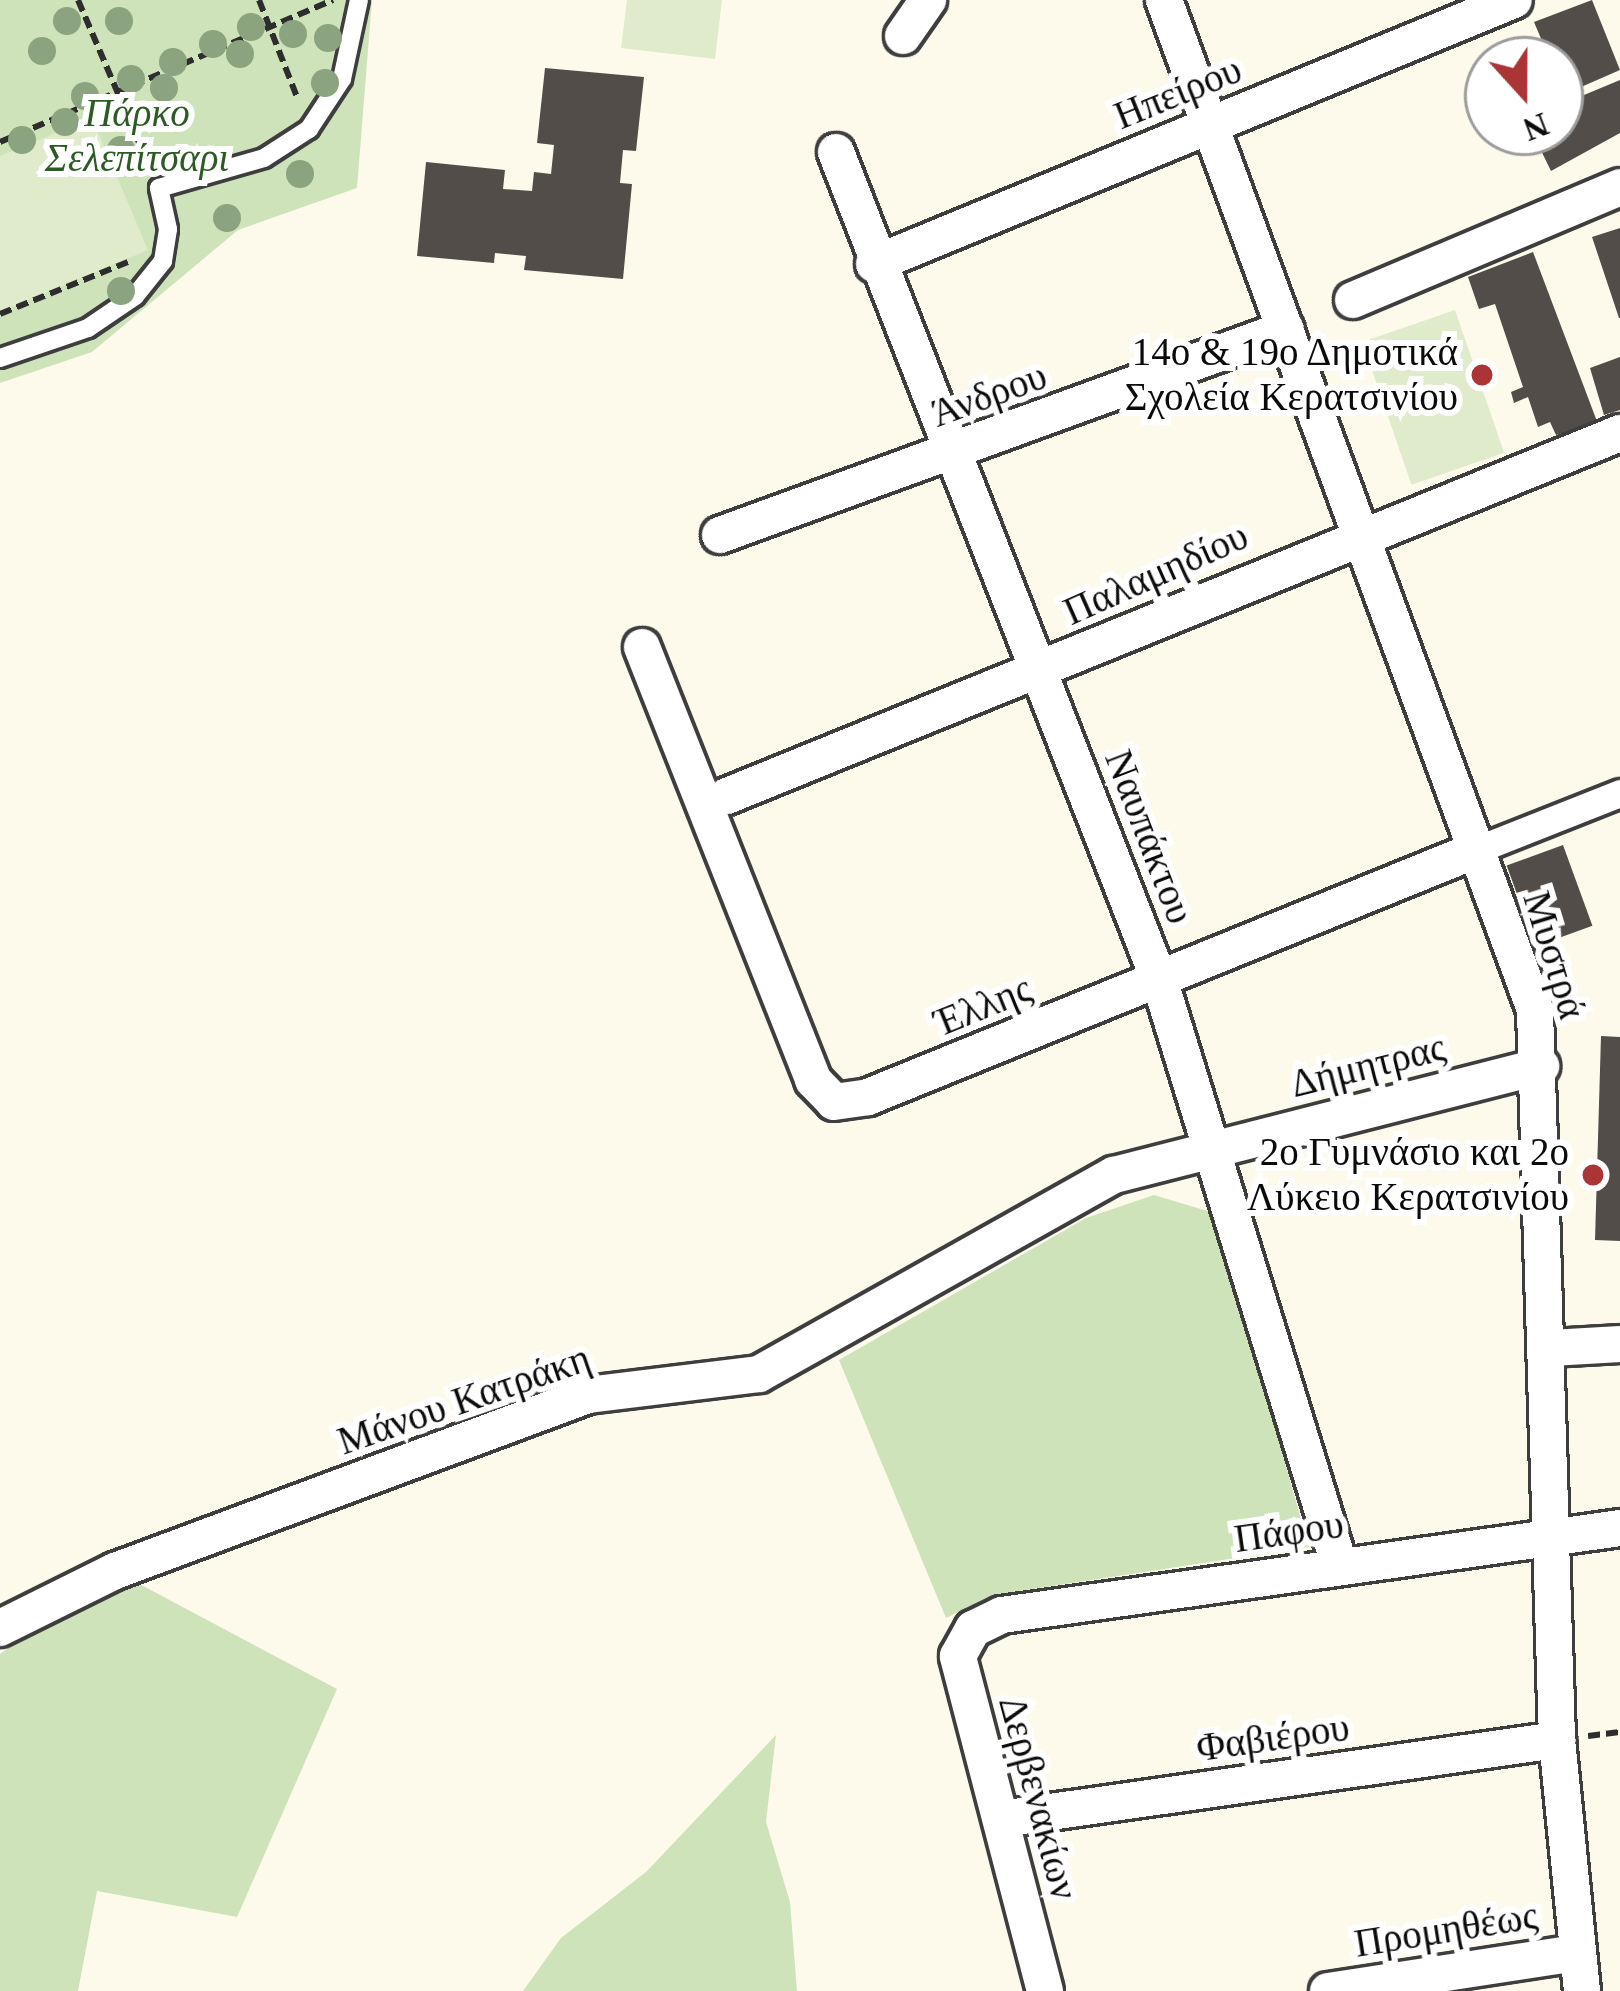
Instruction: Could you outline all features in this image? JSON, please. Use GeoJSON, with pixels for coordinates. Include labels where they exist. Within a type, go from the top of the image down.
{"type":"FeatureCollection","features":[{"type":"Feature","properties":{"kind":"street"},"geometry":{"type":"LineString","coordinates":[[904,36],[928,0]]}},
{"type":"Feature","properties":{"kind":"street","name":"Μυστρά"},"geometry":{"type":"LineString","coordinates":[[1164,0],[1206,128],[1286,328],[1535,1010],[1551,1348],[1557,1740],[1582,1991]]}},
{"type":"Feature","properties":{"kind":"street","name":"Ηπείρου"},"geometry":{"type":"LineString","coordinates":[[874,264],[1514,0]]}},
{"type":"Feature","properties":{"kind":"street","name":"Ναυπάκτου"},"geometry":{"type":"LineString","coordinates":[[836,152],[948,456],[1040,671],[1160,982],[1216,1147],[1340,1567]]}},
{"type":"Feature","properties":{"kind":"street"},"geometry":{"type":"LineString","coordinates":[[1353,299],[1620,187]]}},
{"type":"Feature","properties":{"kind":"street","name":"Άνδρου"},"geometry":{"type":"LineString","coordinates":[[720,535],[948,456],[1286,328]]}},
{"type":"Feature","properties":{"kind":"street","name":"Παλαμηδίου"},"geometry":{"type":"LineString","coordinates":[[727,796],[1040,671],[1360,531],[1620,433]]}},
{"type":"Feature","properties":{"kind":"street","name":"Έλλης"},"geometry":{"type":"LineString","coordinates":[[642,647],[813,1080],[834,1102],[1160,982],[1620,793]]}},
{"type":"Feature","properties":{"kind":"street","name":"Δήμητρας"},"geometry":{"type":"LineString","coordinates":[[1216,1147],[1540,1066]]}},
{"type":"Feature","properties":{"kind":"street","name":"Μάνου Κατράκη"},"geometry":{"type":"LineString","coordinates":[[0,1628],[115,1571],[588,1395],[759,1373],[1114,1175],[1216,1147]]}},
{"type":"Feature","properties":{"kind":"street"},"geometry":{"type":"LineString","coordinates":[[1551,1348],[1620,1344]]}},
{"type":"Feature","properties":{"kind":"street","name":"Πάφου"},"geometry":{"type":"LineString","coordinates":[[973,1630],[1002,1615],[1620,1528]]}},
{"type":"Feature","properties":{"kind":"street","name":"Δερβενακίων"},"geometry":{"type":"LineString","coordinates":[[973,1630],[958,1656],[1045,1991]]}},
{"type":"Feature","properties":{"kind":"street","name":"Φαβιέρου"},"geometry":{"type":"LineString","coordinates":[[1001,1819],[1557,1740]]}},
{"type":"Feature","properties":{"kind":"street","name":"Προμηθέως"},"geometry":{"type":"LineString","coordinates":[[1328,1991],[1577,1953]]}},
{"type":"Feature","properties":{"kind":"lane"},"geometry":{"type":"LineString","coordinates":[[0,358],[88,328],[135,296],[165,248],[159,188],[264,158],[309,129],[342,79],[359,0]]}},
{"type":"Feature","properties":{"kind":"path"},"geometry":{"type":"LineString","coordinates":[[78,0],[159,188]]}},
{"type":"Feature","properties":{"kind":"path"},"geometry":{"type":"LineString","coordinates":[[259,0],[309,129]]}},
{"type":"Feature","properties":{"kind":"path"},"geometry":{"type":"LineString","coordinates":[[0,142],[334,0]]}},
{"type":"Feature","properties":{"kind":"path"},"geometry":{"type":"LineString","coordinates":[[0,314],[165,248]]}},
{"type":"Feature","properties":{"kind":"green space","name":"Πάρκο Σελεπίτσαρι"},"geometry":{"type":"Polygon","coordinates":[[[0,0],[372,0],[357,188],[238,230],[92,352],[0,383],[0,0]]]}},
{"type":"Feature","properties":{"kind":"green space"},"geometry":{"type":"Polygon","coordinates":[[[627,0],[722,0],[715,59],[621,48],[627,0]]]}},
{"type":"Feature","properties":{"kind":"green space"},"geometry":{"type":"Polygon","coordinates":[[[92,118],[148,250],[0,312],[0,156],[92,118]]]}},
{"type":"Feature","properties":{"kind":"green space"},"geometry":{"type":"Polygon","coordinates":[[[1455,310],[1504,453],[1411,485],[1362,342],[1455,310]]]}},
{"type":"Feature","properties":{"kind":"green space"},"geometry":{"type":"Polygon","coordinates":[[[1154,1195],[1214,1213],[1309,1547],[993,1595],[946,1618],[839,1360],[1086,1218],[1154,1195]]]}},
{"type":"Feature","properties":{"kind":"green space"},"geometry":{"type":"Polygon","coordinates":[[[115,1571],[337,1689],[237,1917],[97,1891],[78,1991],[0,1991],[0,1654],[115,1571]]]}},
{"type":"Feature","properties":{"kind":"green space"},"geometry":{"type":"Polygon","coordinates":[[[776,1735],[766,1822],[790,1902],[797,1991],[523,1991],[561,1938],[646,1872],[776,1735]]]}},
{"type":"Feature","properties":{"kind":"building"},"geometry":{"type":"Polygon","coordinates":[[[1592,0],[1620,70],[1584,86],[1584,36],[1540,36],[1534,22],[1592,0]]]}},
{"type":"Feature","properties":{"kind":"building"},"geometry":{"type":"Polygon","coordinates":[[[545,68],[644,77],[636,151],[623,150],[620,183],[632,184],[623,279],[524,270],[526,256],[495,253],[494,263],[417,256],[426,162],[505,170],[503,189],[532,191],[534,172],[551,174],[554,145],[537,143],[545,68]]]}},
{"type":"Feature","properties":{"kind":"building"},"geometry":{"type":"Polygon","coordinates":[[[1620,80],[1620,133],[1584,153],[1584,95],[1620,80]]]}},
{"type":"Feature","properties":{"kind":"building"},"geometry":{"type":"Polygon","coordinates":[[[1544,156],[1578,156],[1551,171],[1544,156]]]}},
{"type":"Feature","properties":{"kind":"building"},"geometry":{"type":"Polygon","coordinates":[[[1620,228],[1620,318],[1619,318],[1592,237],[1620,228]]]}},
{"type":"Feature","properties":{"kind":"building"},"geometry":{"type":"Polygon","coordinates":[[[1533,252],[1598,424],[1556,435],[1550,422],[1538,427],[1528,397],[1514,403],[1511,392],[1523,387],[1495,304],[1479,309],[1468,277],[1533,252]]]}},
{"type":"Feature","properties":{"kind":"building"},"geometry":{"type":"Polygon","coordinates":[[[1620,357],[1620,410],[1604,415],[1590,368],[1620,357]]]}},
{"type":"Feature","properties":{"kind":"building"},"geometry":{"type":"Polygon","coordinates":[[[1563,845],[1592,926],[1536,946],[1507,866],[1563,845]]]}},
{"type":"Feature","properties":{"kind":"building"},"geometry":{"type":"Polygon","coordinates":[[[1601,1036],[1620,1037],[1620,1241],[1595,1240],[1601,1036]]]}},
{"type":"Feature","properties":{"kind":"place","name":"14ο & 19ο Δημοτικά Σχολεία Κερατσινίου"},"geometry":{"type":"Point","coordinates":[1482,375]}},
{"type":"Feature","properties":{"kind":"place","name":"2ο Γυμνάσιο και 2ο Λύκειο Κερατσινίου"},"geometry":{"type":"Point","coordinates":[1593,1175]}}]}
